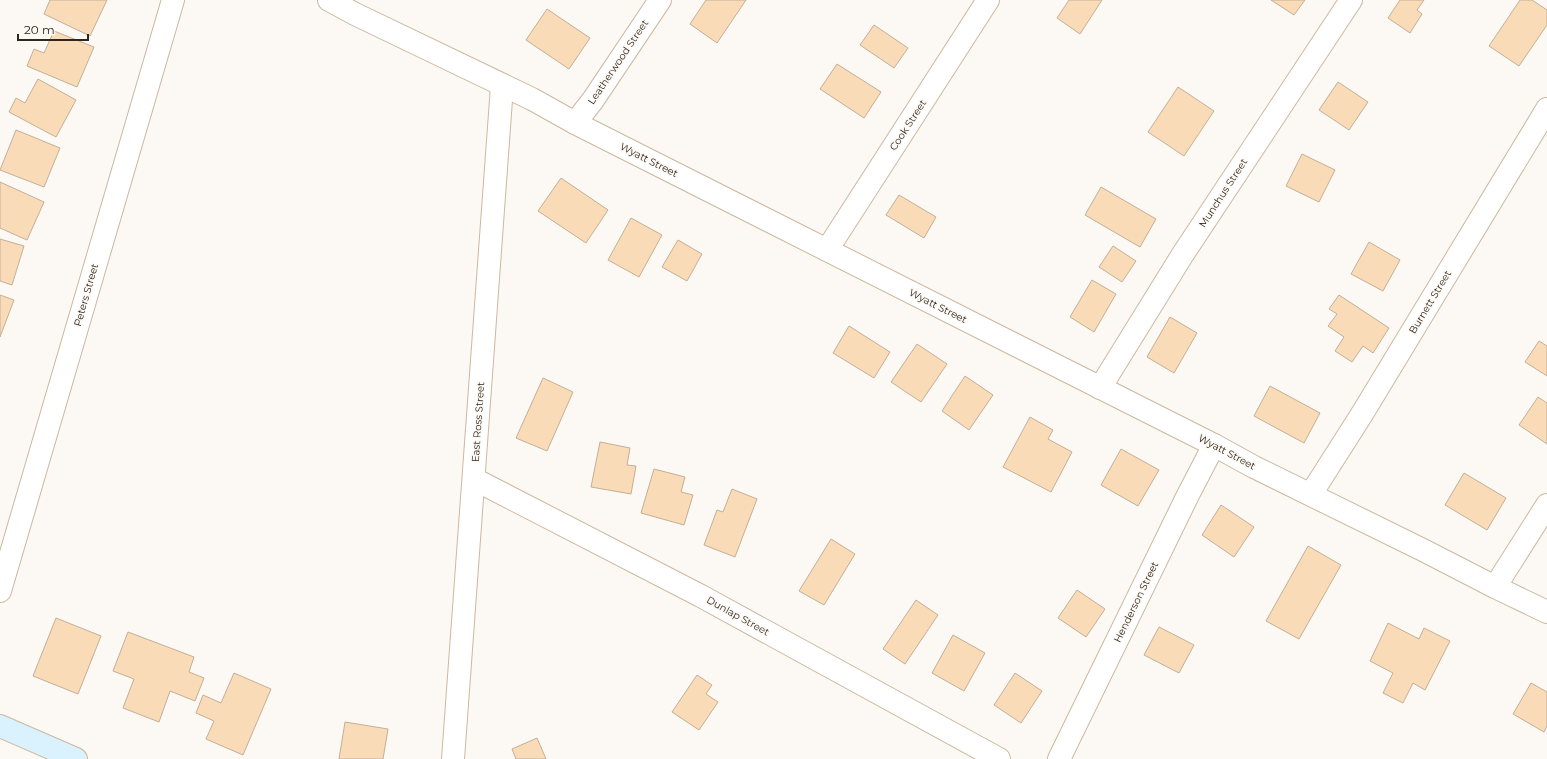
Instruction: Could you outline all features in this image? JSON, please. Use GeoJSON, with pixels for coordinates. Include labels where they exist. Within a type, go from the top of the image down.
{"type":"FeatureCollection","features":[{"type":"Feature","properties":{"kind":"main road"},"geometry":{"type":"LineString","coordinates":[[0,726],[76,759]]}},
{"type":"Feature","properties":{"kind":"street","name":"Peters Street"},"geometry":{"type":"LineString","coordinates":[[0,591],[173,0]]}},
{"type":"Feature","properties":{"kind":"street","name":"Wyatt Street"},"geometry":{"type":"LineString","coordinates":[[329,0],[502,86],[532,99],[575,123],[1214,445],[1254,467],[1547,612]]}},
{"type":"Feature","properties":{"kind":"street","name":"Leatherwood Street"},"geometry":{"type":"LineString","coordinates":[[575,123],[593,100],[660,0]]}},
{"type":"Feature","properties":{"kind":"street","name":"Cook Street"},"geometry":{"type":"LineString","coordinates":[[827,250],[988,0]]}},
{"type":"Feature","properties":{"kind":"street","name":"Munchus Street"},"geometry":{"type":"LineString","coordinates":[[1100,388],[1183,254],[1351,0]]}},
{"type":"Feature","properties":{"kind":"street","name":"East Ross Street"},"geometry":{"type":"LineString","coordinates":[[453,759],[502,86]]}},
{"type":"Feature","properties":{"kind":"street","name":"Burnett Street"},"geometry":{"type":"LineString","coordinates":[[1311,494],[1362,414],[1547,109]]}},
{"type":"Feature","properties":{"kind":"street","name":"Henderson Street"},"geometry":{"type":"LineString","coordinates":[[1059,759],[1188,494],[1214,445]]}},
{"type":"Feature","properties":{"kind":"street","name":"Dunlap Street"},"geometry":{"type":"LineString","coordinates":[[474,480],[701,596],[999,759]]}},
{"type":"Feature","properties":{"kind":"street"},"geometry":{"type":"LineString","coordinates":[[1495,587],[1547,505]]}},
{"type":"Feature","properties":{"kind":"building"},"geometry":{"type":"Polygon","coordinates":[[[50,0],[107,0],[90,36],[44,14],[50,0]]]}},
{"type":"Feature","properties":{"kind":"building"},"geometry":{"type":"Polygon","coordinates":[[[706,0],[746,0],[717,43],[690,24],[706,0]]]}},
{"type":"Feature","properties":{"kind":"building"},"geometry":{"type":"Polygon","coordinates":[[[1069,0],[1102,0],[1080,34],[1057,18],[1069,0]]]}},
{"type":"Feature","properties":{"kind":"building"},"geometry":{"type":"Polygon","coordinates":[[[1271,0],[1305,0],[1294,15],[1271,0]]]}},
{"type":"Feature","properties":{"kind":"building"},"geometry":{"type":"Polygon","coordinates":[[[1400,0],[1424,0],[1417,10],[1422,14],[1410,33],[1388,18],[1400,0]]]}},
{"type":"Feature","properties":{"kind":"building"},"geometry":{"type":"Polygon","coordinates":[[[1520,0],[1532,0],[1547,10],[1547,25],[1519,66],[1489,46],[1520,0]]]}},
{"type":"Feature","properties":{"kind":"building"},"geometry":{"type":"Polygon","coordinates":[[[547,9],[590,38],[569,69],[526,40],[547,9]]]}},
{"type":"Feature","properties":{"kind":"building"},"geometry":{"type":"Polygon","coordinates":[[[874,25],[908,48],[894,68],[860,45],[874,25]]]}},
{"type":"Feature","properties":{"kind":"building"},"geometry":{"type":"Polygon","coordinates":[[[54,31],[94,47],[77,87],[27,66],[34,49],[44,53],[54,31]]]}},
{"type":"Feature","properties":{"kind":"building"},"geometry":{"type":"Polygon","coordinates":[[[837,64],[881,92],[864,118],[820,89],[837,64]]]}},
{"type":"Feature","properties":{"kind":"building"},"geometry":{"type":"Polygon","coordinates":[[[38,79],[76,100],[56,137],[9,112],[16,98],[25,103],[38,79]]]}},
{"type":"Feature","properties":{"kind":"building"},"geometry":{"type":"Polygon","coordinates":[[[1338,82],[1368,102],[1349,130],[1319,110],[1338,82]]]}},
{"type":"Feature","properties":{"kind":"building"},"geometry":{"type":"Polygon","coordinates":[[[1178,87],[1214,111],[1184,156],[1148,132],[1178,87]]]}},
{"type":"Feature","properties":{"kind":"building"},"geometry":{"type":"Polygon","coordinates":[[[16,130],[60,148],[44,187],[0,170],[16,130]]]}},
{"type":"Feature","properties":{"kind":"building"},"geometry":{"type":"Polygon","coordinates":[[[1302,154],[1335,170],[1319,202],[1286,186],[1302,154]]]}},
{"type":"Feature","properties":{"kind":"building"},"geometry":{"type":"Polygon","coordinates":[[[561,178],[608,210],[586,243],[538,211],[561,178]]]}},
{"type":"Feature","properties":{"kind":"building"},"geometry":{"type":"Polygon","coordinates":[[[0,182],[44,202],[27,240],[0,228],[0,182]]]}},
{"type":"Feature","properties":{"kind":"building"},"geometry":{"type":"Polygon","coordinates":[[[1101,187],[1156,219],[1140,247],[1085,215],[1101,187]]]}},
{"type":"Feature","properties":{"kind":"building"},"geometry":{"type":"Polygon","coordinates":[[[899,195],[936,217],[924,238],[886,215],[899,195]]]}},
{"type":"Feature","properties":{"kind":"building"},"geometry":{"type":"Polygon","coordinates":[[[631,218],[662,235],[639,277],[608,260],[631,218]]]}},
{"type":"Feature","properties":{"kind":"building"},"geometry":{"type":"Polygon","coordinates":[[[0,239],[24,246],[12,285],[0,281],[0,239]]]}},
{"type":"Feature","properties":{"kind":"building"},"geometry":{"type":"Polygon","coordinates":[[[678,240],[702,254],[687,281],[662,267],[678,240]]]}},
{"type":"Feature","properties":{"kind":"building"},"geometry":{"type":"Polygon","coordinates":[[[1369,242],[1400,260],[1383,291],[1351,274],[1369,242]]]}},
{"type":"Feature","properties":{"kind":"building"},"geometry":{"type":"Polygon","coordinates":[[[1113,246],[1136,261],[1122,282],[1099,267],[1113,246]]]}},
{"type":"Feature","properties":{"kind":"building"},"geometry":{"type":"Polygon","coordinates":[[[1092,280],[1116,294],[1094,332],[1070,317],[1092,280]]]}},
{"type":"Feature","properties":{"kind":"building"},"geometry":{"type":"Polygon","coordinates":[[[0,295],[14,300],[0,337],[0,295]]]}},
{"type":"Feature","properties":{"kind":"building"},"geometry":{"type":"Polygon","coordinates":[[[1339,295],[1389,328],[1373,353],[1363,346],[1352,362],[1335,351],[1344,337],[1328,326],[1337,314],[1329,309],[1339,295]]]}},
{"type":"Feature","properties":{"kind":"building"},"geometry":{"type":"Polygon","coordinates":[[[1170,317],[1197,333],[1174,373],[1147,357],[1170,317]]]}},
{"type":"Feature","properties":{"kind":"building"},"geometry":{"type":"Polygon","coordinates":[[[849,326],[890,352],[874,378],[833,353],[849,326]]]}},
{"type":"Feature","properties":{"kind":"building"},"geometry":{"type":"Polygon","coordinates":[[[1539,341],[1547,346],[1547,376],[1525,362],[1539,341]]]}},
{"type":"Feature","properties":{"kind":"building"},"geometry":{"type":"Polygon","coordinates":[[[917,344],[947,364],[921,402],[891,382],[917,344]]]}},
{"type":"Feature","properties":{"kind":"building"},"geometry":{"type":"Polygon","coordinates":[[[965,376],[993,395],[969,430],[942,411],[965,376]]]}},
{"type":"Feature","properties":{"kind":"building"},"geometry":{"type":"Polygon","coordinates":[[[543,378],[573,392],[547,451],[516,438],[543,378]]]}},
{"type":"Feature","properties":{"kind":"building"},"geometry":{"type":"Polygon","coordinates":[[[1270,386],[1320,413],[1304,443],[1254,416],[1270,386]]]}},
{"type":"Feature","properties":{"kind":"building"},"geometry":{"type":"Polygon","coordinates":[[[1538,397],[1547,403],[1547,444],[1519,425],[1538,397]]]}},
{"type":"Feature","properties":{"kind":"building"},"geometry":{"type":"Polygon","coordinates":[[[1030,417],[1053,430],[1048,439],[1072,452],[1051,492],[1003,467],[1030,417]]]}},
{"type":"Feature","properties":{"kind":"building"},"geometry":{"type":"Polygon","coordinates":[[[600,442],[630,448],[627,465],[636,466],[631,494],[591,487],[600,442]]]}},
{"type":"Feature","properties":{"kind":"building"},"geometry":{"type":"Polygon","coordinates":[[[1121,449],[1159,470],[1138,506],[1101,485],[1121,449]]]}},
{"type":"Feature","properties":{"kind":"building"},"geometry":{"type":"Polygon","coordinates":[[[654,469],[685,477],[681,492],[693,495],[684,525],[641,513],[654,469]]]}},
{"type":"Feature","properties":{"kind":"building"},"geometry":{"type":"Polygon","coordinates":[[[1464,473],[1506,498],[1487,530],[1445,505],[1464,473]]]}},
{"type":"Feature","properties":{"kind":"building"},"geometry":{"type":"Polygon","coordinates":[[[732,489],[757,499],[735,557],[704,545],[717,510],[723,512],[732,489]]]}},
{"type":"Feature","properties":{"kind":"building"},"geometry":{"type":"Polygon","coordinates":[[[1221,505],[1254,527],[1234,557],[1202,535],[1221,505]]]}},
{"type":"Feature","properties":{"kind":"building"},"geometry":{"type":"Polygon","coordinates":[[[831,539],[855,554],[824,605],[799,591],[831,539]]]}},
{"type":"Feature","properties":{"kind":"building"},"geometry":{"type":"Polygon","coordinates":[[[1308,546],[1341,565],[1299,639],[1266,621],[1308,546]]]}},
{"type":"Feature","properties":{"kind":"building"},"geometry":{"type":"Polygon","coordinates":[[[1077,590],[1105,609],[1086,637],[1058,618],[1077,590]]]}},
{"type":"Feature","properties":{"kind":"building"},"geometry":{"type":"Polygon","coordinates":[[[916,600],[938,615],[905,664],[883,649],[916,600]]]}},
{"type":"Feature","properties":{"kind":"building"},"geometry":{"type":"Polygon","coordinates":[[[56,618],[101,636],[78,694],[33,676],[56,618]]]}},
{"type":"Feature","properties":{"kind":"building"},"geometry":{"type":"Polygon","coordinates":[[[1388,623],[1419,639],[1424,628],[1450,641],[1425,690],[1413,683],[1403,703],[1383,693],[1393,673],[1370,661],[1388,623]]]}},
{"type":"Feature","properties":{"kind":"building"},"geometry":{"type":"Polygon","coordinates":[[[1159,627],[1194,645],[1179,673],[1144,655],[1159,627]]]}},
{"type":"Feature","properties":{"kind":"building"},"geometry":{"type":"Polygon","coordinates":[[[128,632],[194,657],[189,672],[204,678],[195,701],[170,691],[159,722],[123,708],[134,679],[113,671],[128,632]]]}},
{"type":"Feature","properties":{"kind":"building"},"geometry":{"type":"Polygon","coordinates":[[[953,635],[985,653],[964,691],[932,673],[953,635]]]}},
{"type":"Feature","properties":{"kind":"building"},"geometry":{"type":"Polygon","coordinates":[[[234,673],[271,689],[243,755],[206,739],[214,721],[196,713],[203,695],[221,703],[234,673]]]}},
{"type":"Feature","properties":{"kind":"building"},"geometry":{"type":"Polygon","coordinates":[[[1015,673],[1042,691],[1021,723],[994,705],[1015,673]]]}},
{"type":"Feature","properties":{"kind":"building"},"geometry":{"type":"Polygon","coordinates":[[[697,675],[712,685],[706,694],[718,702],[699,730],[672,712],[697,675]]]}},
{"type":"Feature","properties":{"kind":"building"},"geometry":{"type":"Polygon","coordinates":[[[1531,683],[1547,692],[1547,726],[1544,732],[1513,714],[1531,683]]]}},
{"type":"Feature","properties":{"kind":"building"},"geometry":{"type":"Polygon","coordinates":[[[345,722],[388,729],[383,759],[339,759],[345,722]]]}},
{"type":"Feature","properties":{"kind":"building"},"geometry":{"type":"Polygon","coordinates":[[[537,738],[546,759],[516,759],[512,749],[537,738]]]}}]}
